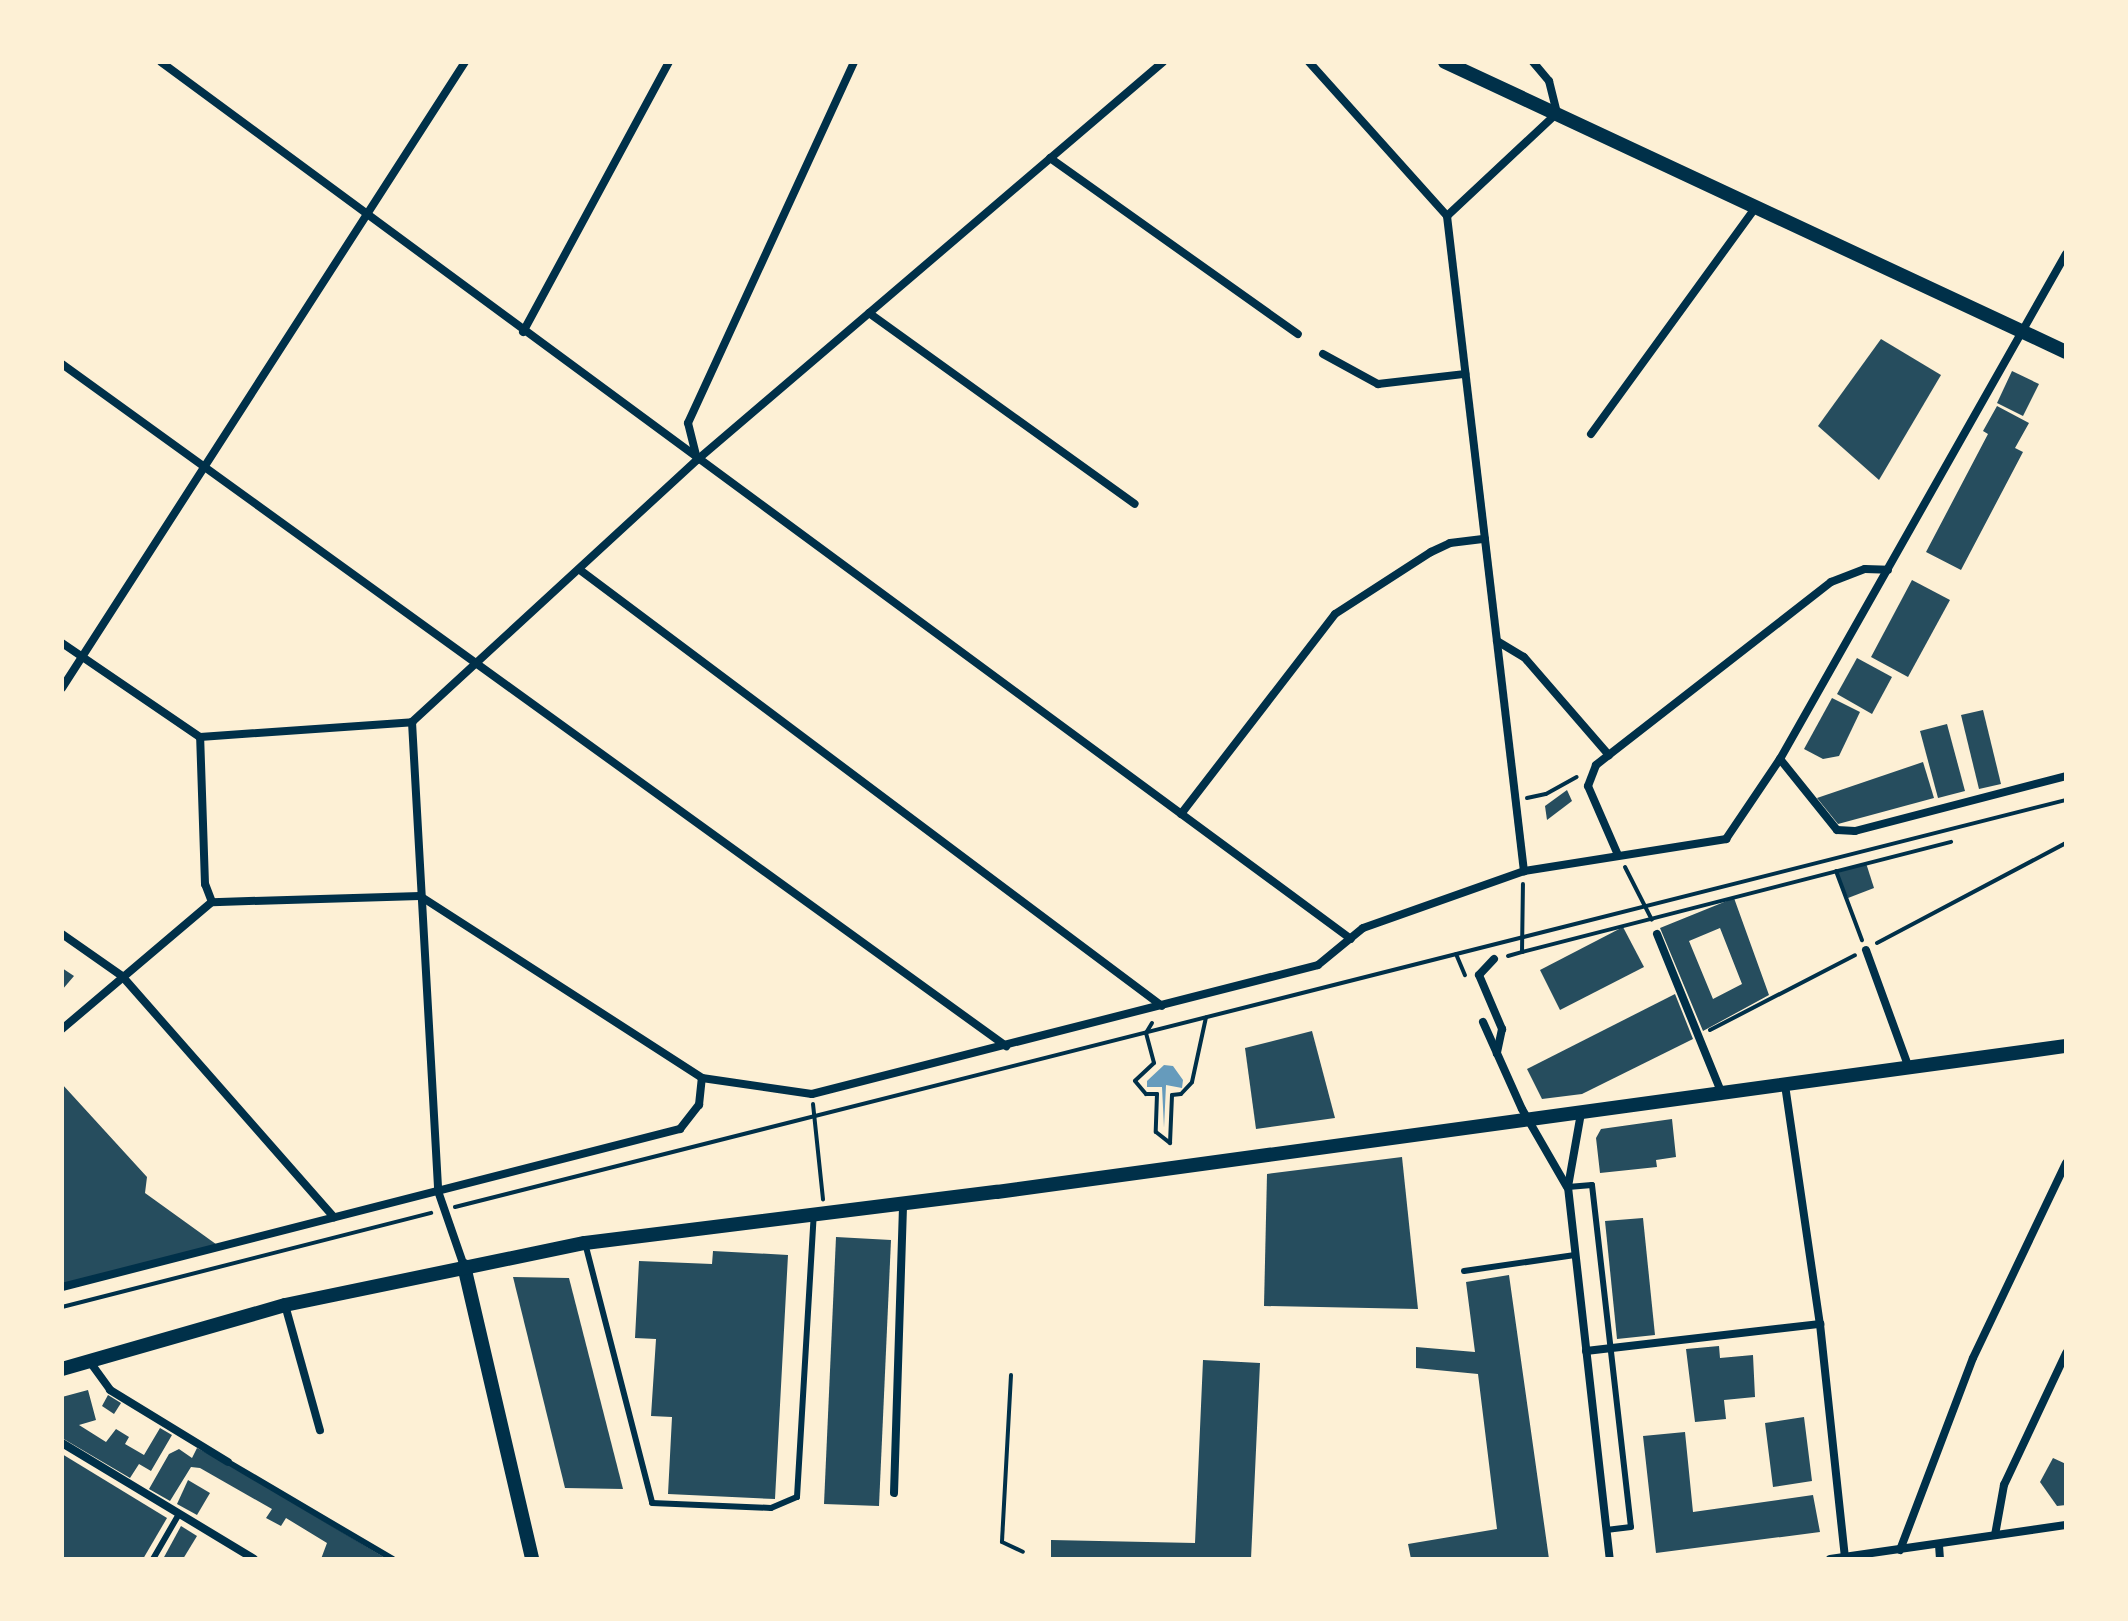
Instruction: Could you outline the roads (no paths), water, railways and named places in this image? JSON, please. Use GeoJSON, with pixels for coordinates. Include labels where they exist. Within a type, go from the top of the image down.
{"type":"FeatureCollection","features":[{"type":"Feature","properties":{"kind":"street"},"geometry":{"type":"LineString","coordinates":[[161,62],[523,332],[1351,939]]}},
{"type":"Feature","properties":{"kind":"street"},"geometry":{"type":"LineString","coordinates":[[62,688],[465,62]]}},
{"type":"Feature","properties":{"kind":"street"},"geometry":{"type":"LineString","coordinates":[[523,332],[669,62]]}},
{"type":"Feature","properties":{"kind":"street"},"geometry":{"type":"LineString","coordinates":[[697,460],[688,423],[854,62]]}},
{"type":"Feature","properties":{"kind":"street"},"geometry":{"type":"LineString","coordinates":[[62,643],[200,737],[412,722],[697,460],[1163,62]]}},
{"type":"Feature","properties":{"kind":"street"},"geometry":{"type":"LineString","coordinates":[[1309,62],[1447,216],[1524,871]]}},
{"type":"Feature","properties":{"kind":"street"},"geometry":{"type":"LineString","coordinates":[[1445,62],[2066,352]]}},
{"type":"Feature","properties":{"kind":"street"},"geometry":{"type":"LineString","coordinates":[[1533,62],[1549,81],[1557,113]]}},
{"type":"Feature","properties":{"kind":"street"},"geometry":{"type":"LineString","coordinates":[[1447,216],[1557,113]]}},
{"type":"Feature","properties":{"kind":"street"},"geometry":{"type":"LineString","coordinates":[[1050,158],[1298,334]]}},
{"type":"Feature","properties":{"kind":"street"},"geometry":{"type":"LineString","coordinates":[[1591,434],[1756,206]]}},
{"type":"Feature","properties":{"kind":"street"},"geometry":{"type":"LineString","coordinates":[[62,1029],[212,902],[420,896],[702,1078],[812,1094],[1318,965],[1363,928],[1524,871],[1726,839],[1780,759],[2066,254]]}},
{"type":"Feature","properties":{"kind":"street"},"geometry":{"type":"LineString","coordinates":[[869,313],[1135,504]]}},
{"type":"Feature","properties":{"kind":"street"},"geometry":{"type":"LineString","coordinates":[[1323,354],[1378,384],[1465,374]]}},
{"type":"Feature","properties":{"kind":"street"},"geometry":{"type":"LineString","coordinates":[[62,364],[207,465],[473,663],[1006,1046]]}},
{"type":"Feature","properties":{"kind":"street"},"geometry":{"type":"LineString","coordinates":[[1181,814],[1335,614],[1431,552],[1450,543],[1485,539]]}},
{"type":"Feature","properties":{"kind":"street"},"geometry":{"type":"LineString","coordinates":[[1618,855],[1588,786],[1596,765],[1831,582],[1865,569],[1888,570]]}},
{"type":"Feature","properties":{"kind":"street"},"geometry":{"type":"LineString","coordinates":[[580,570],[1162,1006]]}},
{"type":"Feature","properties":{"kind":"street"},"geometry":{"type":"LineString","coordinates":[[1497,641],[1524,657],[1609,755]]}},
{"type":"Feature","properties":{"kind":"street"},"geometry":{"type":"LineString","coordinates":[[412,722],[438,1191],[464,1266],[532,1559]]}},
{"type":"Feature","properties":{"kind":"street"},"geometry":{"type":"LineString","coordinates":[[200,737],[205,884],[212,902]]}},
{"type":"Feature","properties":{"kind":"street"},"geometry":{"type":"LineString","coordinates":[[1780,759],[1837,830],[1855,831],[2066,776]]}},
{"type":"Feature","properties":{"kind":"street"},"geometry":{"type":"LineString","coordinates":[[62,934],[122,976],[334,1217]]}},
{"type":"Feature","properties":{"kind":"street"},"geometry":{"type":"LineString","coordinates":[[1657,934],[1722,1094]]}},
{"type":"Feature","properties":{"kind":"street"},"geometry":{"type":"LineString","coordinates":[[1866,950],[1909,1068]]}},
{"type":"Feature","properties":{"kind":"street"},"geometry":{"type":"LineString","coordinates":[[1494,959],[1479,975],[1502,1029],[1497,1054]]}},
{"type":"Feature","properties":{"kind":"street"},"geometry":{"type":"LineString","coordinates":[[1483,1022],[1528,1119],[1568,1187]]}},
{"type":"Feature","properties":{"kind":"street"},"geometry":{"type":"LineString","coordinates":[[62,1369],[285,1305],[585,1243],[903,1204],[2066,1046]]}},
{"type":"Feature","properties":{"kind":"street"},"geometry":{"type":"LineString","coordinates":[[62,1287],[680,1129],[699,1105],[702,1078]]}},
{"type":"Feature","properties":{"kind":"street"},"geometry":{"type":"LineString","coordinates":[[1785,1085],[1820,1324],[1845,1557]]}},
{"type":"Feature","properties":{"kind":"street"},"geometry":{"type":"LineString","coordinates":[[1581,1113],[1568,1187],[1610,1559]]}},
{"type":"Feature","properties":{"kind":"street"},"geometry":{"type":"LineString","coordinates":[[1900,1550],[1973,1358],[2066,1163]]}},
{"type":"Feature","properties":{"kind":"street"},"geometry":{"type":"LineString","coordinates":[[894,1493],[903,1204]]}},
{"type":"Feature","properties":{"kind":"street"},"geometry":{"type":"LineString","coordinates":[[285,1305],[320,1430]]}},
{"type":"Feature","properties":{"kind":"street"},"geometry":{"type":"LineString","coordinates":[[1586,1351],[1820,1324]]}},
{"type":"Feature","properties":{"kind":"street"},"geometry":{"type":"LineString","coordinates":[[1995,1535],[2004,1485],[2066,1353]]}},
{"type":"Feature","properties":{"kind":"street"},"geometry":{"type":"LineString","coordinates":[[90,1362],[110,1390],[228,1462]]}},
{"type":"Feature","properties":{"kind":"street"},"geometry":{"type":"LineString","coordinates":[[62,1443],[254,1559]]}},
{"type":"Feature","properties":{"kind":"street"},"geometry":{"type":"LineString","coordinates":[[1830,1559],[2066,1525]]}},
{"type":"Feature","properties":{"kind":"street"},"geometry":{"type":"LineString","coordinates":[[1939,1545],[1940,1559]]}},
{"type":"Feature","properties":{"kind":"lane"},"geometry":{"type":"LineString","coordinates":[[1568,1187],[1592,1185],[1631,1527],[1606,1530]]}},
{"type":"Feature","properties":{"kind":"lane"},"geometry":{"type":"LineString","coordinates":[[585,1243],[652,1503],[771,1508],[797,1497],[820,1214]]}},
{"type":"Feature","properties":{"kind":"lane"},"geometry":{"type":"LineString","coordinates":[[1464,1271],[1575,1255]]}},
{"type":"Feature","properties":{"kind":"lane"},"geometry":{"type":"LineString","coordinates":[[228,1462],[393,1559]]}},
{"type":"Feature","properties":{"kind":"lane"},"geometry":{"type":"LineString","coordinates":[[153,1559],[179,1514]]}},
{"type":"Feature","properties":{"kind":"water"},"geometry":{"type":"Polygon","coordinates":[[[1164,1065],[1173,1066],[1183,1080],[1182,1088],[1166,1085],[1164,1128],[1162,1087],[1147,1087],[1147,1081],[1164,1065]]]}}]}
